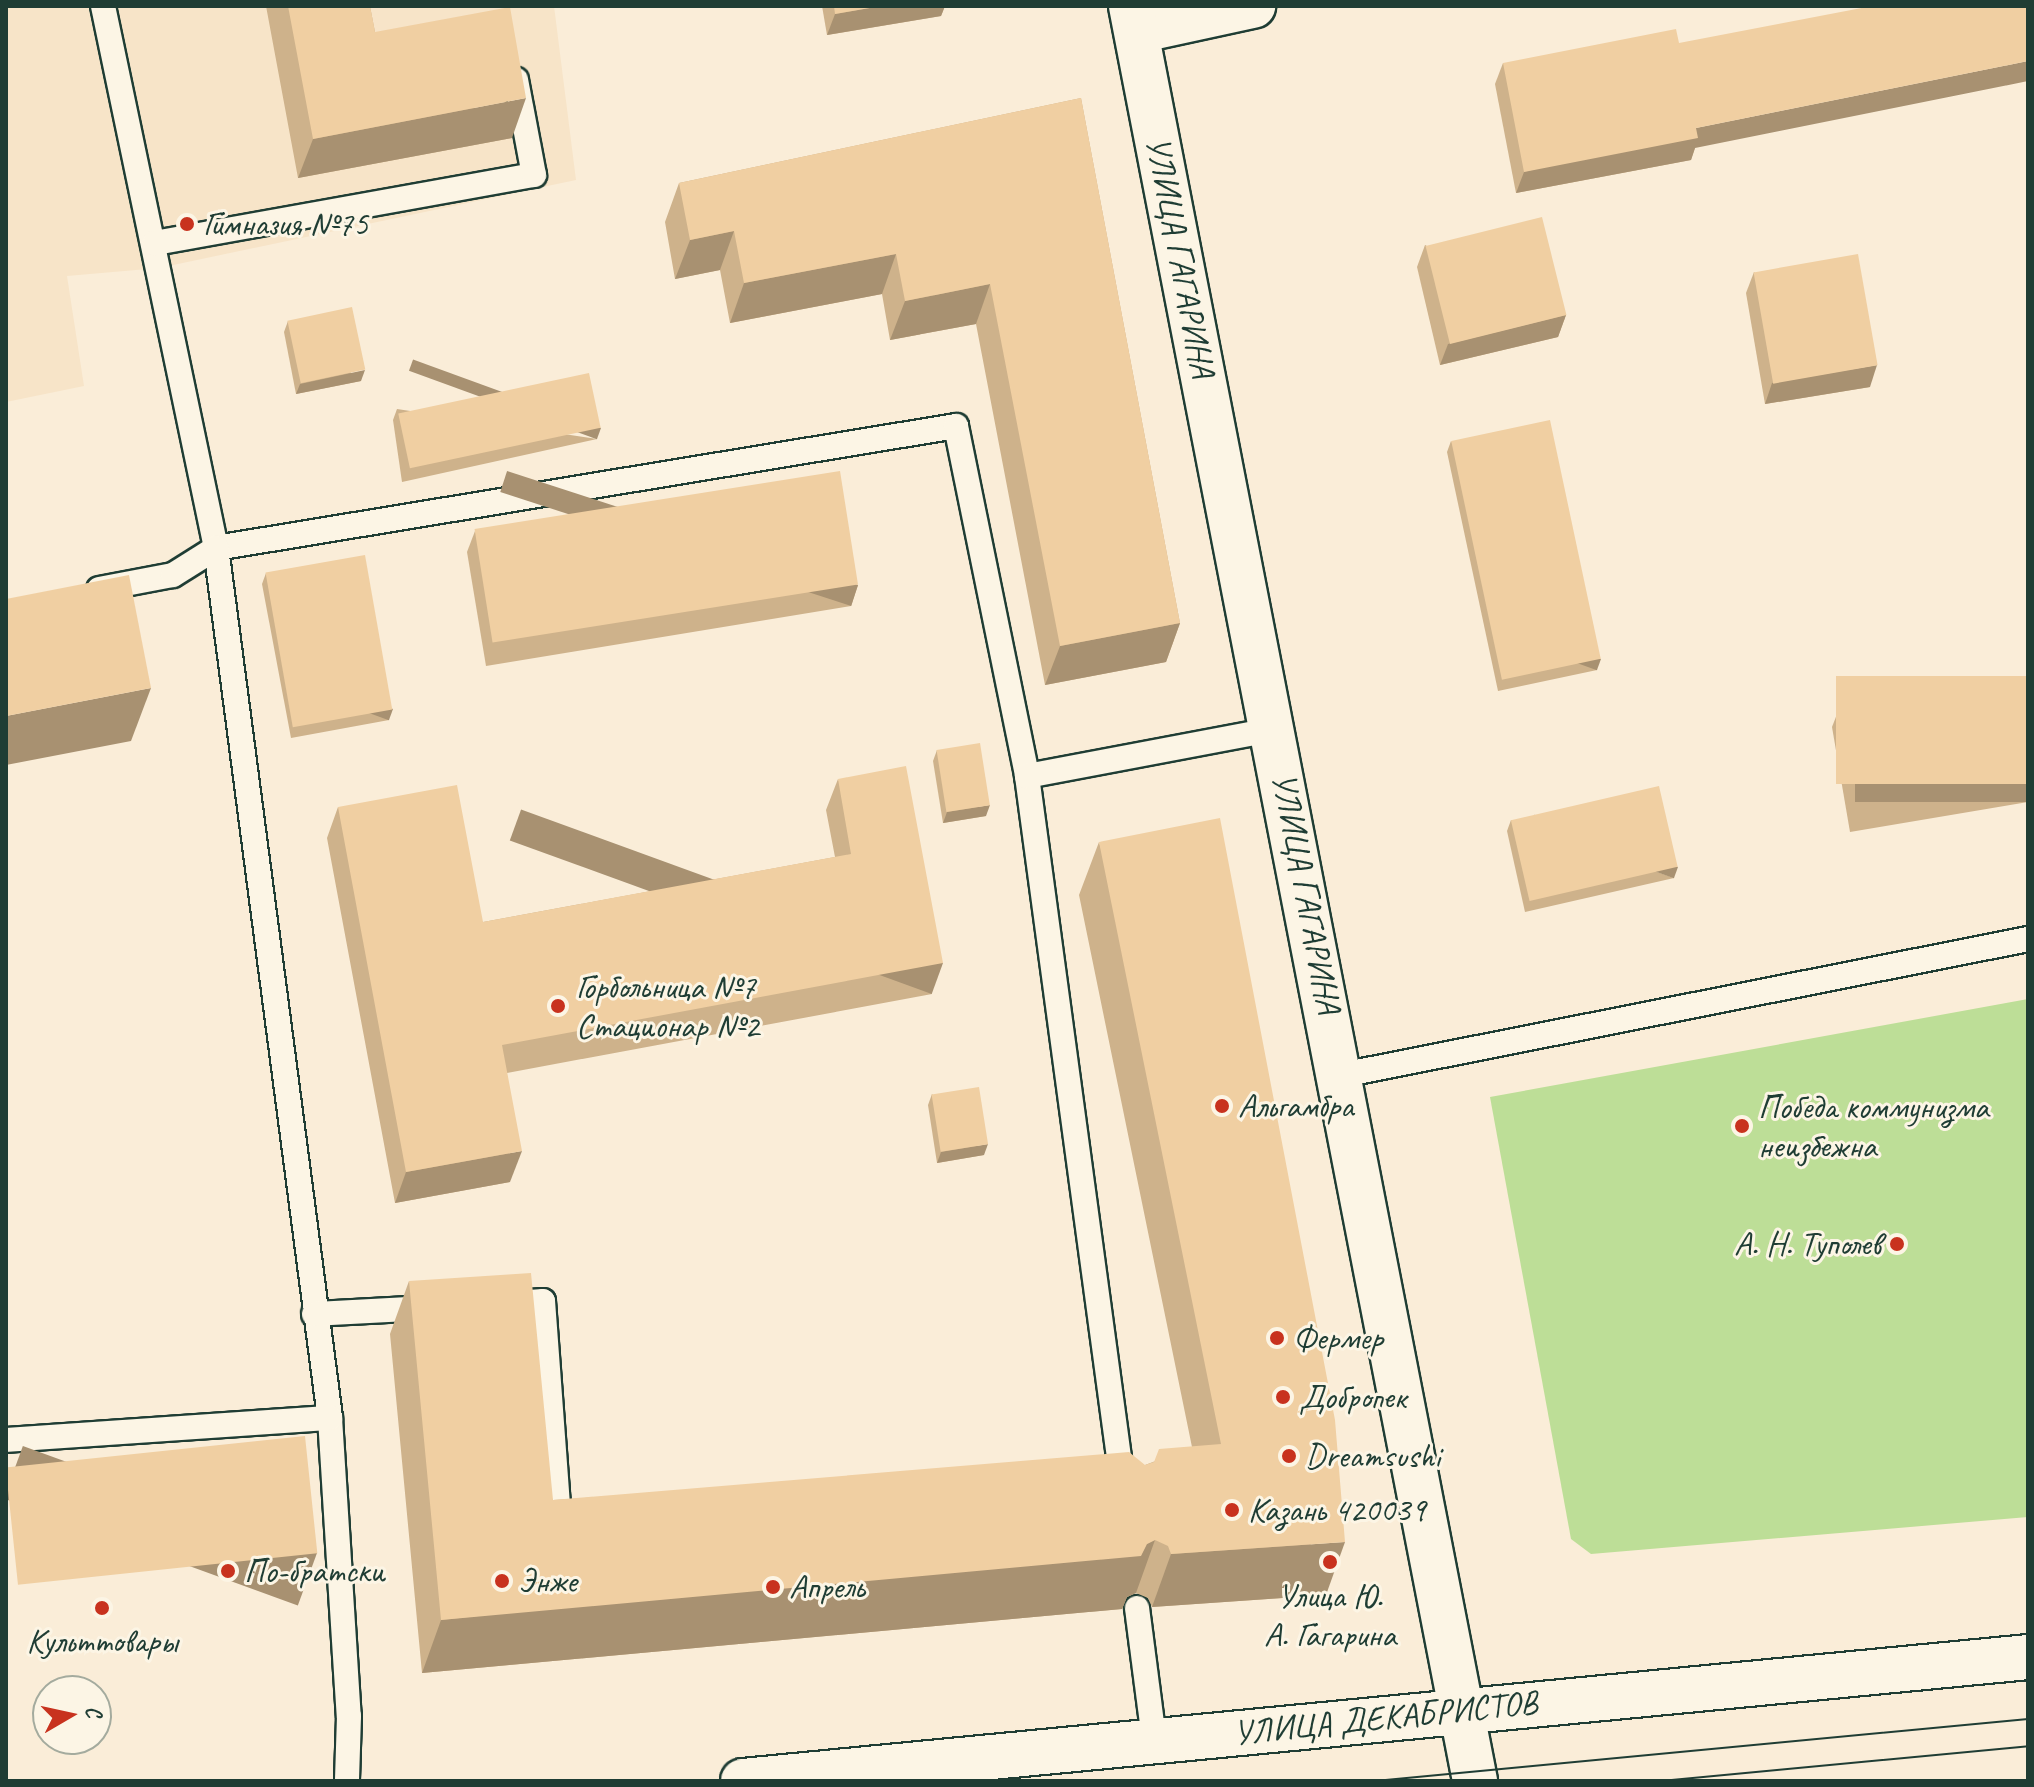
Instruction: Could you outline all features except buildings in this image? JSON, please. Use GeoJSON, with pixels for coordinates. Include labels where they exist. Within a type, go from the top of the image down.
{"type":"FeatureCollection","features":[{"type":"Feature","properties":{"kind":"street"},"geometry":{"type":"LineString","coordinates":[[1134,18],[1253,6]]}},
{"type":"Feature","properties":{"kind":"street","name":"УЛИЦА ГАГАРИНА"},"geometry":{"type":"LineString","coordinates":[[1134,18],[1342,1075],[1475,1781]]}},
{"type":"Feature","properties":{"kind":"street","name":"УЛИЦА ДЕКАБРИСТОВ"},"geometry":{"type":"LineString","coordinates":[[743,1781],[1460,1709],[2028,1657]]}},
{"type":"Feature","properties":{"kind":"lane"},"geometry":{"type":"LineString","coordinates":[[103,6],[155,243],[216,548],[330,1418],[349,1716],[347,1781]]}},
{"type":"Feature","properties":{"kind":"lane"},"geometry":{"type":"LineString","coordinates":[[155,243],[534,175],[511,52]]}},
{"type":"Feature","properties":{"kind":"lane"},"geometry":{"type":"LineString","coordinates":[[82,592],[173,575],[216,548],[956,426],[1027,776],[1125,1503]]}},
{"type":"Feature","properties":{"kind":"lane"},"geometry":{"type":"LineString","coordinates":[[1027,776],[1275,729]]}},
{"type":"Feature","properties":{"kind":"lane"},"geometry":{"type":"LineString","coordinates":[[1342,1075],[2028,939]]}},
{"type":"Feature","properties":{"kind":"lane"},"geometry":{"type":"LineString","coordinates":[[482,1305],[543,1301],[560,1530],[591,1527]]}},
{"type":"Feature","properties":{"kind":"lane"},"geometry":{"type":"LineString","coordinates":[[314,1314],[452,1306]]}},
{"type":"Feature","properties":{"kind":"lane"},"geometry":{"type":"LineString","coordinates":[[6,1440],[330,1418]]}},
{"type":"Feature","properties":{"kind":"lane"},"geometry":{"type":"LineString","coordinates":[[1089,1475],[1121,1472]]}},
{"type":"Feature","properties":{"kind":"lane"},"geometry":{"type":"LineString","coordinates":[[1137,1608],[1154,1739]]}},
{"type":"Feature","properties":{"kind":"shaded area","name":"Гимназия №75"},"geometry":{"type":"Polygon","coordinates":[[[6,6],[554,6],[576,180],[159,268],[67,276],[84,386],[6,402],[6,6]]]}},
{"type":"Feature","properties":{"kind":"green space"},"geometry":{"type":"Polygon","coordinates":[[[2028,999],[2028,1517],[1591,1554],[1571,1539],[1490,1097],[2028,999]]]}},
{"type":"Feature","properties":{"kind":"tram line"},"geometry":{"type":"LineString","coordinates":[[1375,1781],[2028,1719]]}},
{"type":"Feature","properties":{"kind":"tram line"},"geometry":{"type":"LineString","coordinates":[[1661,1781],[2028,1746]]}},
{"type":"Feature","properties":{"kind":"place","name":"Гимназия №75"},"geometry":{"type":"Point","coordinates":[187,224]}},
{"type":"Feature","properties":{"kind":"place","name":"Горбольница №7 Стационар №2"},"geometry":{"type":"Point","coordinates":[558,1006]}},
{"type":"Feature","properties":{"kind":"place","name":"Альгамбра"},"geometry":{"type":"Point","coordinates":[1222,1106]}},
{"type":"Feature","properties":{"kind":"place","name":"Победа коммунизма неизбежна"},"geometry":{"type":"Point","coordinates":[1742,1126]}},
{"type":"Feature","properties":{"kind":"place","name":"А. Н. Туполев"},"geometry":{"type":"Point","coordinates":[1897,1244]}},
{"type":"Feature","properties":{"kind":"place","name":"Фермер"},"geometry":{"type":"Point","coordinates":[1277,1338]}},
{"type":"Feature","properties":{"kind":"place","name":"Добропек"},"geometry":{"type":"Point","coordinates":[1283,1397]}},
{"type":"Feature","properties":{"kind":"place","name":"Dreamsushi"},"geometry":{"type":"Point","coordinates":[1289,1456]}},
{"type":"Feature","properties":{"kind":"place","name":"Казань 420039"},"geometry":{"type":"Point","coordinates":[1232,1510]}},
{"type":"Feature","properties":{"kind":"place","name":"Улица Ю. А. Гагарина"},"geometry":{"type":"Point","coordinates":[1330,1562]}},
{"type":"Feature","properties":{"kind":"place","name":"По-братски"},"geometry":{"type":"Point","coordinates":[228,1571]}},
{"type":"Feature","properties":{"kind":"place","name":"Энже"},"geometry":{"type":"Point","coordinates":[502,1581]}},
{"type":"Feature","properties":{"kind":"place","name":"Апрель"},"geometry":{"type":"Point","coordinates":[773,1587]}},
{"type":"Feature","properties":{"kind":"place","name":"Культтовары"},"geometry":{"type":"Point","coordinates":[102,1608]}}]}
